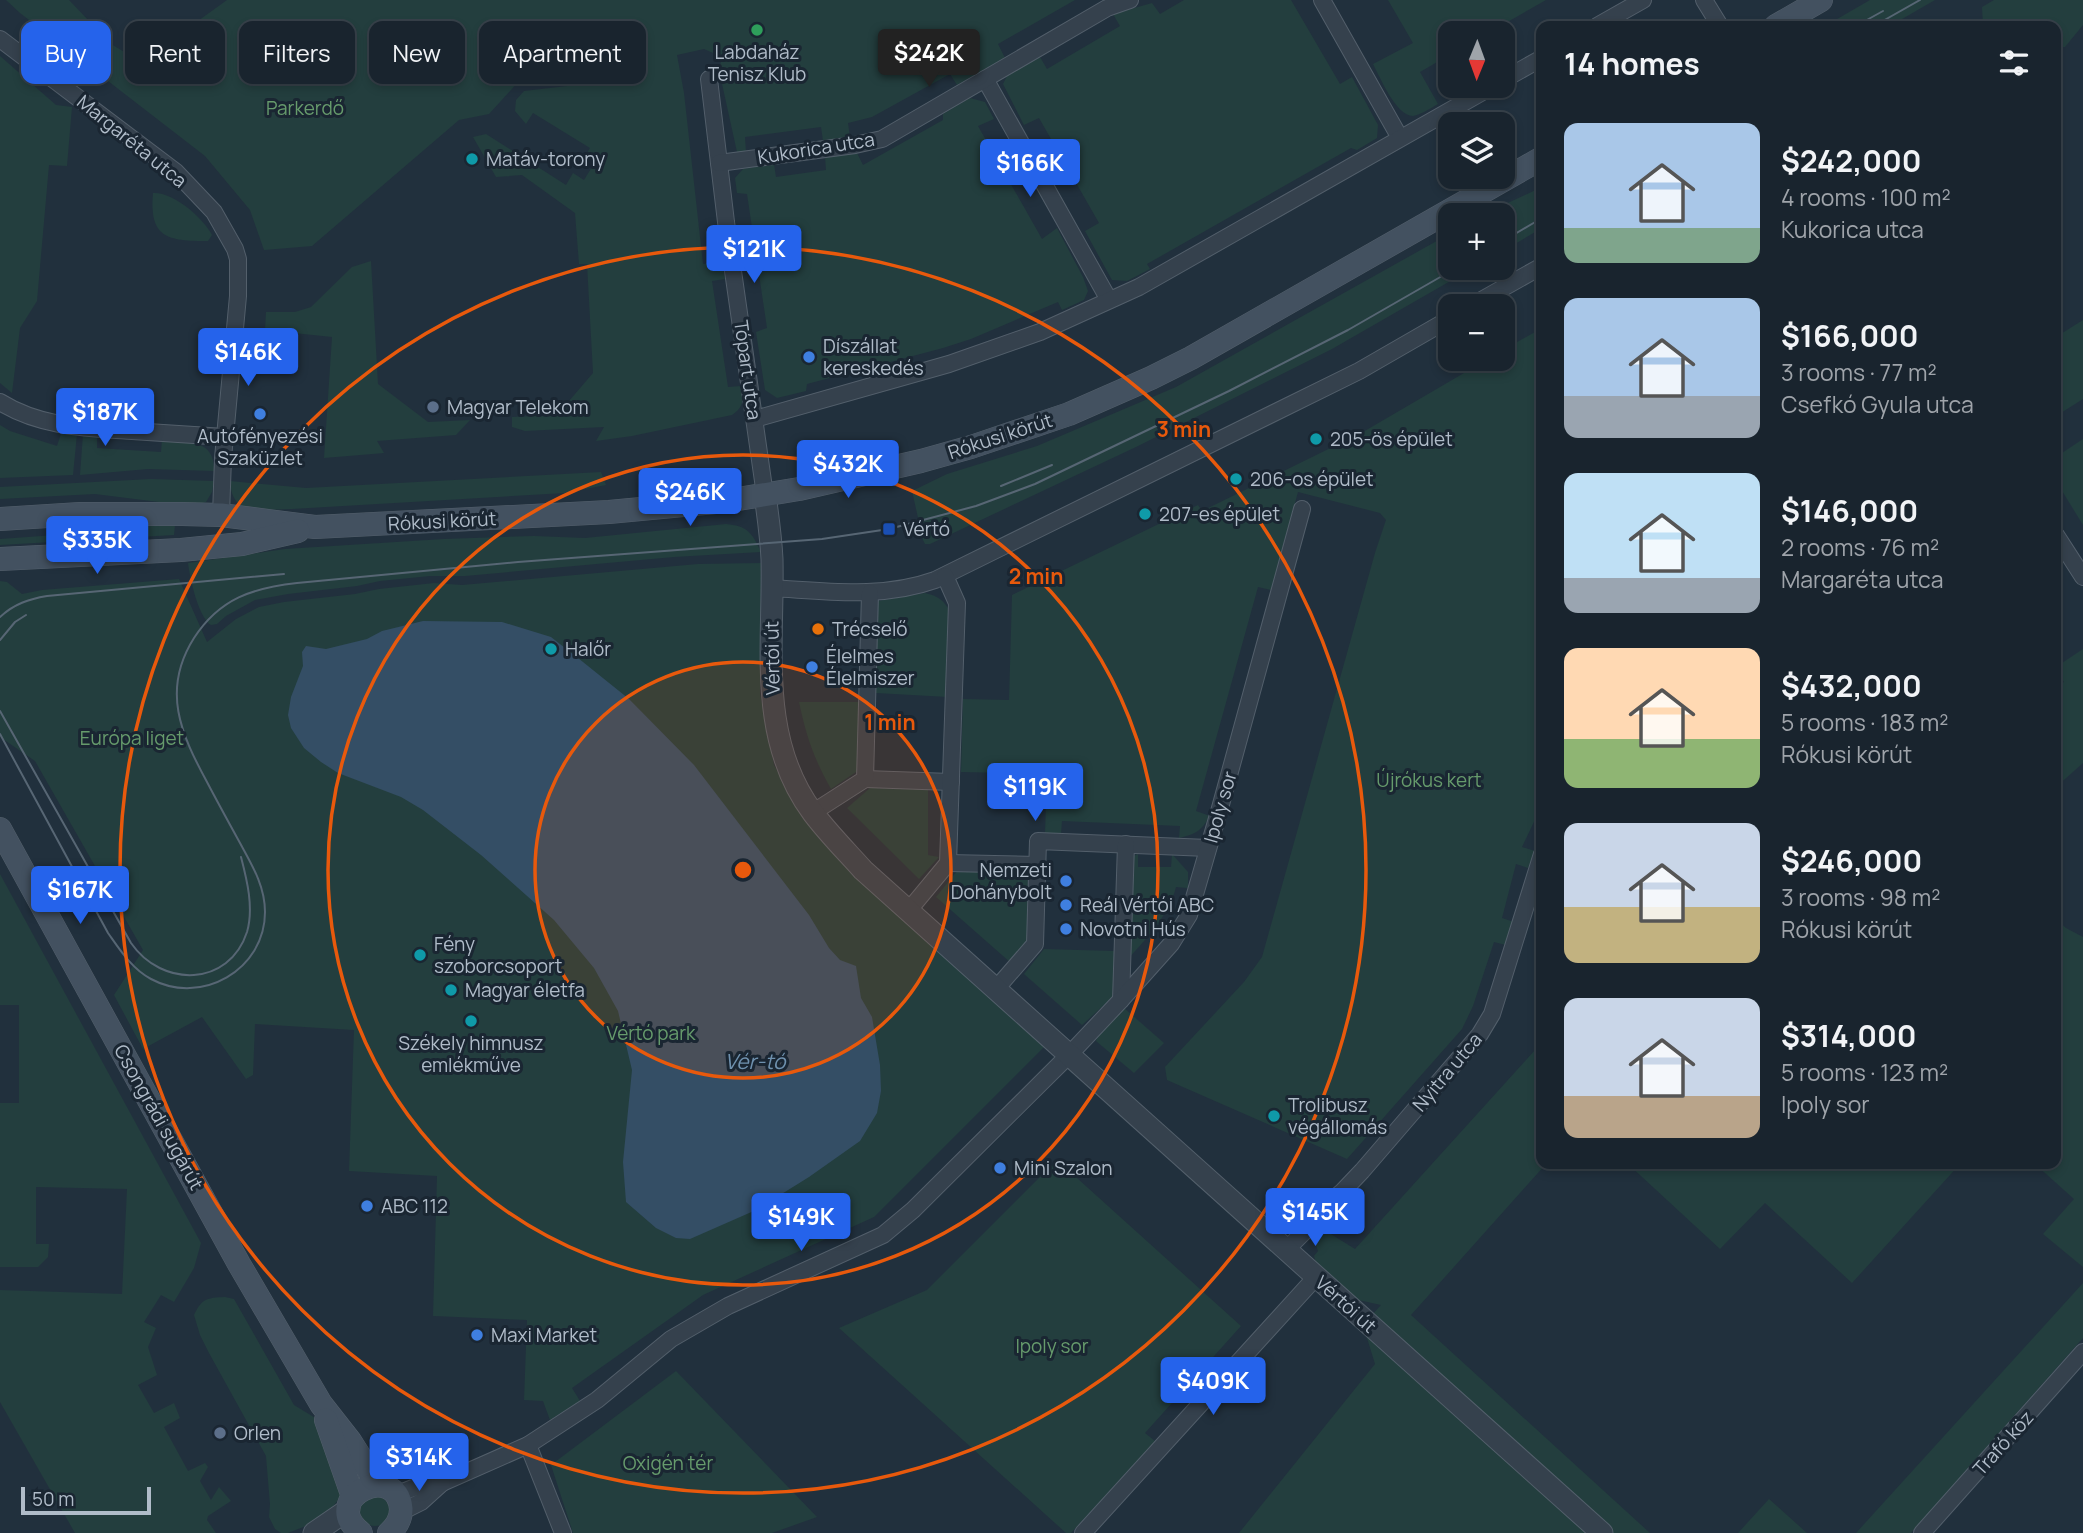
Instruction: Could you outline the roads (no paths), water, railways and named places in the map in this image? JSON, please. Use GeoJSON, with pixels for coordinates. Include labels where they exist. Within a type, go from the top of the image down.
{"type":"FeatureCollection","features":[{"type":"Feature","properties":{"kind":"main road"},"geometry":{"type":"LineString","coordinates":[[1785,21],[1821,0]]}},
{"type":"Feature","properties":{"kind":"main road","name":"Rókusi körút"},"geometry":{"type":"LineString","coordinates":[[0,559],[242,544],[315,527],[648,510],[765,495],[921,461],[1021,432],[1111,396],[1191,358],[1536,161]]}},
{"type":"Feature","properties":{"kind":"main road","name":"Rókusi körút"},"geometry":{"type":"LineString","coordinates":[[0,519],[106,514],[221,515],[315,527]]}},
{"type":"Feature","properties":{"kind":"main road"},"geometry":{"type":"LineString","coordinates":[[221,515],[224,527],[242,544]]}},
{"type":"Feature","properties":{"kind":"main road"},"geometry":{"type":"LineString","coordinates":[[191,549],[211,536],[221,515]]}},
{"type":"Feature","properties":{"kind":"main road","name":"Csongrádi sugárút"},"geometry":{"type":"LineString","coordinates":[[0,829],[239,1264],[321,1404],[350,1441],[393,1514]]}},
{"type":"Feature","properties":{"kind":"main road","name":"Csongrádi sugárút"},"geometry":{"type":"LineString","coordinates":[[321,1404],[351,1503],[352,1525],[361,1533]]}},
{"type":"Feature","properties":{"kind":"main road"},"geometry":{"type":"LineString","coordinates":[[351,1503],[363,1488],[393,1514]]}},
{"type":"Feature","properties":{"kind":"street","name":"Kukorica utca"},"geometry":{"type":"LineString","coordinates":[[719,163],[882,139],[1107,8],[1130,0]]}},
{"type":"Feature","properties":{"kind":"street"},"geometry":{"type":"LineString","coordinates":[[1322,0],[1400,138]]}},
{"type":"Feature","properties":{"kind":"street"},"geometry":{"type":"LineString","coordinates":[[1606,21],[1643,0]]}},
{"type":"Feature","properties":{"kind":"street"},"geometry":{"type":"LineString","coordinates":[[1704,0],[1717,21]]}},
{"type":"Feature","properties":{"kind":"street","name":"Margaréta utca"},"geometry":{"type":"LineString","coordinates":[[0,39],[176,172],[214,212],[235,249],[239,269],[238,296],[221,515]]}},
{"type":"Feature","properties":{"kind":"street"},"geometry":{"type":"LineString","coordinates":[[1516,73],[1536,61]]}},
{"type":"Feature","properties":{"kind":"street","name":"Tópart utca"},"geometry":{"type":"LineString","coordinates":[[709,79],[726,222],[765,495]]}},
{"type":"Feature","properties":{"kind":"street"},"geometry":{"type":"LineString","coordinates":[[985,79],[1109,300]]}},
{"type":"Feature","properties":{"kind":"street"},"geometry":{"type":"LineString","coordinates":[[755,419],[949,364],[1040,332],[1139,287],[1472,98]]}},
{"type":"Feature","properties":{"kind":"street"},"geometry":{"type":"LineString","coordinates":[[1492,294],[1536,269]]}},
{"type":"Feature","properties":{"kind":"street"},"geometry":{"type":"LineString","coordinates":[[771,588],[870,593],[912,588],[945,576],[1359,371],[1438,325]]}},
{"type":"Feature","properties":{"kind":"street"},"geometry":{"type":"LineString","coordinates":[[0,402],[17,412],[48,423],[81,428],[225,437]]}},
{"type":"Feature","properties":{"kind":"street","name":"Vértói út"},"geometry":{"type":"LineString","coordinates":[[765,495],[772,558],[770,683],[775,720],[783,755],[812,813],[863,870],[1602,1533]]}},
{"type":"Feature","properties":{"kind":"street","name":"Ipoly sor"},"geometry":{"type":"LineString","coordinates":[[393,1514],[421,1502],[442,1483],[528,1445],[597,1399],[682,1332],[728,1306],[883,1235],[913,1210],[1121,1000],[1171,944],[1189,915],[1301,509]]}},
{"type":"Feature","properties":{"kind":"street"},"geometry":{"type":"LineString","coordinates":[[2061,543],[2083,577]]}},
{"type":"Feature","properties":{"kind":"street"},"geometry":{"type":"LineString","coordinates":[[909,911],[948,863],[957,603],[945,576]]}},
{"type":"Feature","properties":{"kind":"street"},"geometry":{"type":"LineString","coordinates":[[865,779],[870,593]]}},
{"type":"Feature","properties":{"kind":"street"},"geometry":{"type":"LineString","coordinates":[[812,813],[865,779],[951,782]]}},
{"type":"Feature","properties":{"kind":"street"},"geometry":{"type":"LineString","coordinates":[[996,989],[1035,944],[1038,841],[1208,848]]}},
{"type":"Feature","properties":{"kind":"street"},"geometry":{"type":"LineString","coordinates":[[1121,1000],[1125,844]]}},
{"type":"Feature","properties":{"kind":"street"},"geometry":{"type":"LineString","coordinates":[[948,863],[1037,865]]}},
{"type":"Feature","properties":{"kind":"street","name":"Nyitra utca"},"geometry":{"type":"LineString","coordinates":[[1286,1250],[1318,1218],[1324,1207],[1362,1171],[1480,1034],[1492,1014],[1536,873]]}},
{"type":"Feature","properties":{"kind":"street"},"geometry":{"type":"LineString","coordinates":[[1083,1533],[1315,1277]]}},
{"type":"Feature","properties":{"kind":"street","name":"Trafó köz"},"geometry":{"type":"LineString","coordinates":[[1922,1533],[2083,1352]]}},
{"type":"Feature","properties":{"kind":"street"},"geometry":{"type":"LineString","coordinates":[[528,1445],[564,1533]]}},
{"type":"Feature","properties":{"kind":"street"},"geometry":{"type":"LineString","coordinates":[[314,1533],[351,1503]]}},
{"type":"Feature","properties":{"kind":"water","name":"Vér-tó"},"geometry":{"type":"Polygon","coordinates":[[[423,621],[502,622],[551,637],[629,699],[694,765],[809,915],[829,948],[840,960],[856,966],[861,998],[872,1017],[880,1065],[881,1091],[877,1113],[860,1141],[756,1210],[690,1239],[676,1238],[656,1228],[626,1202],[623,1162],[632,1070],[618,1011],[594,968],[554,920],[481,855],[423,810],[401,797],[338,773],[321,762],[304,748],[291,728],[288,715],[291,697],[303,666],[302,652],[306,646],[326,649],[423,621]]]}},
{"type":"Feature","properties":{"kind":"tram line"},"geometry":{"type":"LineString","coordinates":[[1883,21],[1920,0]]}},
{"type":"Feature","properties":{"kind":"tram line"},"geometry":{"type":"LineString","coordinates":[[1865,21],[1883,11]]}},
{"type":"Feature","properties":{"kind":"tram line"},"geometry":{"type":"LineString","coordinates":[[1515,234],[1536,222]]}},
{"type":"Feature","properties":{"kind":"tram line"},"geometry":{"type":"LineString","coordinates":[[0,734],[108,933],[127,959],[144,975],[170,986],[190,988],[209,985],[242,966],[254,951],[262,933],[265,912],[263,893],[257,876],[189,747],[178,712],[178,676],[184,657],[204,624],[226,604],[252,592],[297,583],[518,562],[822,539],[889,529],[976,506],[1035,484],[1229,391],[1348,330],[1438,278]]}},
{"type":"Feature","properties":{"kind":"tram line"},"geometry":{"type":"LineString","coordinates":[[1001,486],[1052,465]]}},
{"type":"Feature","properties":{"kind":"tram line"},"geometry":{"type":"LineString","coordinates":[[0,617],[22,603],[47,596],[284,574]]}},
{"type":"Feature","properties":{"kind":"tram line"},"geometry":{"type":"LineString","coordinates":[[0,640],[15,622],[26,615]]}},
{"type":"Feature","properties":{"kind":"tram line"},"geometry":{"type":"LineString","coordinates":[[0,711],[131,943],[144,958],[160,968],[177,974],[211,972],[226,963],[238,950],[247,932],[250,913],[241,857]]}},
{"type":"Feature","properties":{"kind":"place","name":"Labdaház Tenisz Klub"},"geometry":{"type":"Point","coordinates":[757,30]}},
{"type":"Feature","properties":{"kind":"place","name":"Matáv-torony"},"geometry":{"type":"Point","coordinates":[472,159]}},
{"type":"Feature","properties":{"kind":"place","name":"Díszállat kereskedés"},"geometry":{"type":"Point","coordinates":[809,357]}},
{"type":"Feature","properties":{"kind":"place","name":"Magyar Telekom"},"geometry":{"type":"Point","coordinates":[433,407]}},
{"type":"Feature","properties":{"kind":"place","name":"Autófényezési Szaküzlet"},"geometry":{"type":"Point","coordinates":[260,414]}},
{"type":"Feature","properties":{"kind":"place","name":"205-ös épület"},"geometry":{"type":"Point","coordinates":[1316,439]}},
{"type":"Feature","properties":{"kind":"place","name":"206-os épület"},"geometry":{"type":"Point","coordinates":[1236,479]}},
{"type":"Feature","properties":{"kind":"place","name":"207-es épület"},"geometry":{"type":"Point","coordinates":[1145,514]}},
{"type":"Feature","properties":{"kind":"place","name":"Vértó"},"geometry":{"type":"Point","coordinates":[889,529]}},
{"type":"Feature","properties":{"kind":"place","name":"Trécselő"},"geometry":{"type":"Point","coordinates":[818,629]}},
{"type":"Feature","properties":{"kind":"place","name":"Halőr"},"geometry":{"type":"Point","coordinates":[551,649]}},
{"type":"Feature","properties":{"kind":"place","name":"Élelmes Élelmiszer"},"geometry":{"type":"Point","coordinates":[812,667]}},
{"type":"Feature","properties":{"kind":"place","name":"Nemzeti Dohánybolt"},"geometry":{"type":"Point","coordinates":[1066,881]}},
{"type":"Feature","properties":{"kind":"place","name":"Reál Vértói ABC"},"geometry":{"type":"Point","coordinates":[1066,905]}},
{"type":"Feature","properties":{"kind":"place","name":"Novotni Hús"},"geometry":{"type":"Point","coordinates":[1066,929]}},
{"type":"Feature","properties":{"kind":"place","name":"Fény szoborcsoport"},"geometry":{"type":"Point","coordinates":[420,955]}},
{"type":"Feature","properties":{"kind":"place","name":"Magyar életfa"},"geometry":{"type":"Point","coordinates":[451,990]}},
{"type":"Feature","properties":{"kind":"place","name":"Székely himnusz emlékműve"},"geometry":{"type":"Point","coordinates":[471,1021]}},
{"type":"Feature","properties":{"kind":"place","name":"Trolibusz végállomás"},"geometry":{"type":"Point","coordinates":[1274,1116]}},
{"type":"Feature","properties":{"kind":"place","name":"Mini Szalon"},"geometry":{"type":"Point","coordinates":[1000,1168]}},
{"type":"Feature","properties":{"kind":"place","name":"ABC 112"},"geometry":{"type":"Point","coordinates":[367,1206]}},
{"type":"Feature","properties":{"kind":"place","name":"Maxi Market"},"geometry":{"type":"Point","coordinates":[477,1335]}},
{"type":"Feature","properties":{"kind":"place","name":"Orlen"},"geometry":{"type":"Point","coordinates":[220,1433]}},
{"type":"Feature","properties":{"kind":"park label","name":"Parkerdő"},"geometry":{"type":"Point","coordinates":[305,108]}},
{"type":"Feature","properties":{"kind":"park label","name":"Európa liget"},"geometry":{"type":"Point","coordinates":[132,738]}},
{"type":"Feature","properties":{"kind":"park label","name":"Újrókus kert"},"geometry":{"type":"Point","coordinates":[1429,780]}},
{"type":"Feature","properties":{"kind":"park label","name":"Vértó park"},"geometry":{"type":"Point","coordinates":[651,1033]}},
{"type":"Feature","properties":{"kind":"park label","name":"Oxigén tér"},"geometry":{"type":"Point","coordinates":[668,1463]}}]}
